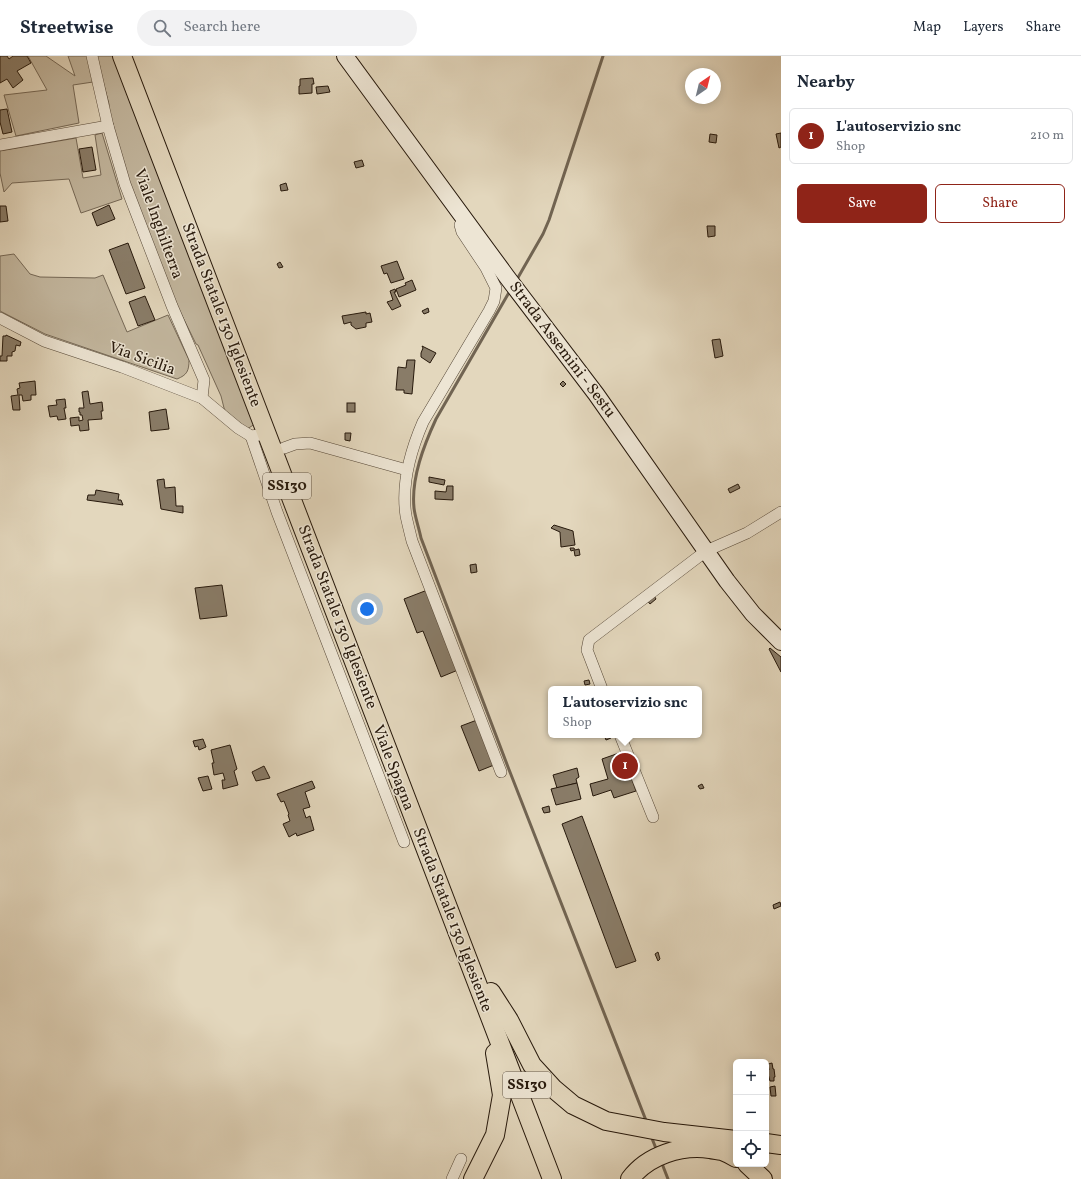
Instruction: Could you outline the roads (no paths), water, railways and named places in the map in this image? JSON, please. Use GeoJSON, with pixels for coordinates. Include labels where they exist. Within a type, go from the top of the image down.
{"type":"FeatureCollection","features":[{"type":"Feature","properties":{"kind":"main road","name":"Strada Statale 130 Iglesiente"},"geometry":{"type":"LineString","coordinates":[[122,56],[259,435],[552,1179]]}},
{"type":"Feature","properties":{"kind":"main road","name":"Strada Statale 130 Iglesiente"},"geometry":{"type":"LineString","coordinates":[[135,56],[563,1179]]}},
{"type":"Feature","properties":{"kind":"main road"},"geometry":{"type":"LineString","coordinates":[[491,992],[509,1020],[532,1065],[554,1089],[573,1105],[606,1121],[664,1132],[733,1140]]}},
{"type":"Feature","properties":{"kind":"main road"},"geometry":{"type":"LineString","coordinates":[[473,1179],[495,1135],[502,1095],[488,1015]]}},
{"type":"Feature","properties":{"kind":"main road"},"geometry":{"type":"LineString","coordinates":[[769,1144],[781,1145]]}},
{"type":"Feature","properties":{"kind":"main road"},"geometry":{"type":"LineString","coordinates":[[630,1179],[649,1160],[666,1153],[683,1149],[702,1148],[722,1151],[733,1156]]}},
{"type":"Feature","properties":{"kind":"main road"},"geometry":{"type":"LineString","coordinates":[[750,1167],[763,1179]]}},
{"type":"Feature","properties":{"kind":"street","name":"Viale Inghilterra"},"geometry":{"type":"LineString","coordinates":[[92,56],[108,126],[125,184],[170,301],[204,380],[202,398]]}},
{"type":"Feature","properties":{"kind":"street","name":"Strada Assemini - Sestu"},"geometry":{"type":"LineString","coordinates":[[345,56],[464,220],[596,394],[727,581],[753,614],[781,642]]}},
{"type":"Feature","properties":{"kind":"street"},"geometry":{"type":"LineString","coordinates":[[0,145],[108,126]]}},
{"type":"Feature","properties":{"kind":"street"},"geometry":{"type":"LineString","coordinates":[[464,220],[460,225],[462,232],[486,268],[496,288],[494,301],[423,422],[415,440],[407,470],[405,493],[406,516],[412,541],[501,772]]}},
{"type":"Feature","properties":{"kind":"street","name":"Via Sicilia"},"geometry":{"type":"LineString","coordinates":[[0,318],[44,341],[122,367],[202,398],[238,428],[259,435]]}},
{"type":"Feature","properties":{"kind":"street","name":"Viale Spagna"},"geometry":{"type":"LineString","coordinates":[[259,435],[280,519],[404,842]]}},
{"type":"Feature","properties":{"kind":"street"},"geometry":{"type":"LineString","coordinates":[[284,448],[296,444],[310,443],[407,470]]}},
{"type":"Feature","properties":{"kind":"street"},"geometry":{"type":"LineString","coordinates":[[601,686],[587,650],[589,640],[706,551],[747,533],[781,512]]}},
{"type":"Feature","properties":{"kind":"street"},"geometry":{"type":"LineString","coordinates":[[621,738],[653,817]]}},
{"type":"Feature","properties":{"kind":"street"},"geometry":{"type":"LineString","coordinates":[[452,1179],[460,1159]]}},
{"type":"Feature","properties":{"kind":"waterway"},"geometry":{"type":"LineString","coordinates":[[516,281],[543,234],[549,220],[603,56]]}},
{"type":"Feature","properties":{"kind":"waterway"},"geometry":{"type":"LineString","coordinates":[[511,289],[431,429],[416,474],[414,485],[415,511],[421,538],[508,767],[647,1123]]}},
{"type":"Feature","properties":{"kind":"waterway"},"geometry":{"type":"LineString","coordinates":[[651,1136],[657,1151]]}},
{"type":"Feature","properties":{"kind":"waterway"},"geometry":{"type":"LineString","coordinates":[[661,1161],[668,1179]]}},
{"type":"Feature","properties":{"kind":"place","name":"L'autoservizio snc"},"geometry":{"type":"Point","coordinates":[625,766]}}]}
